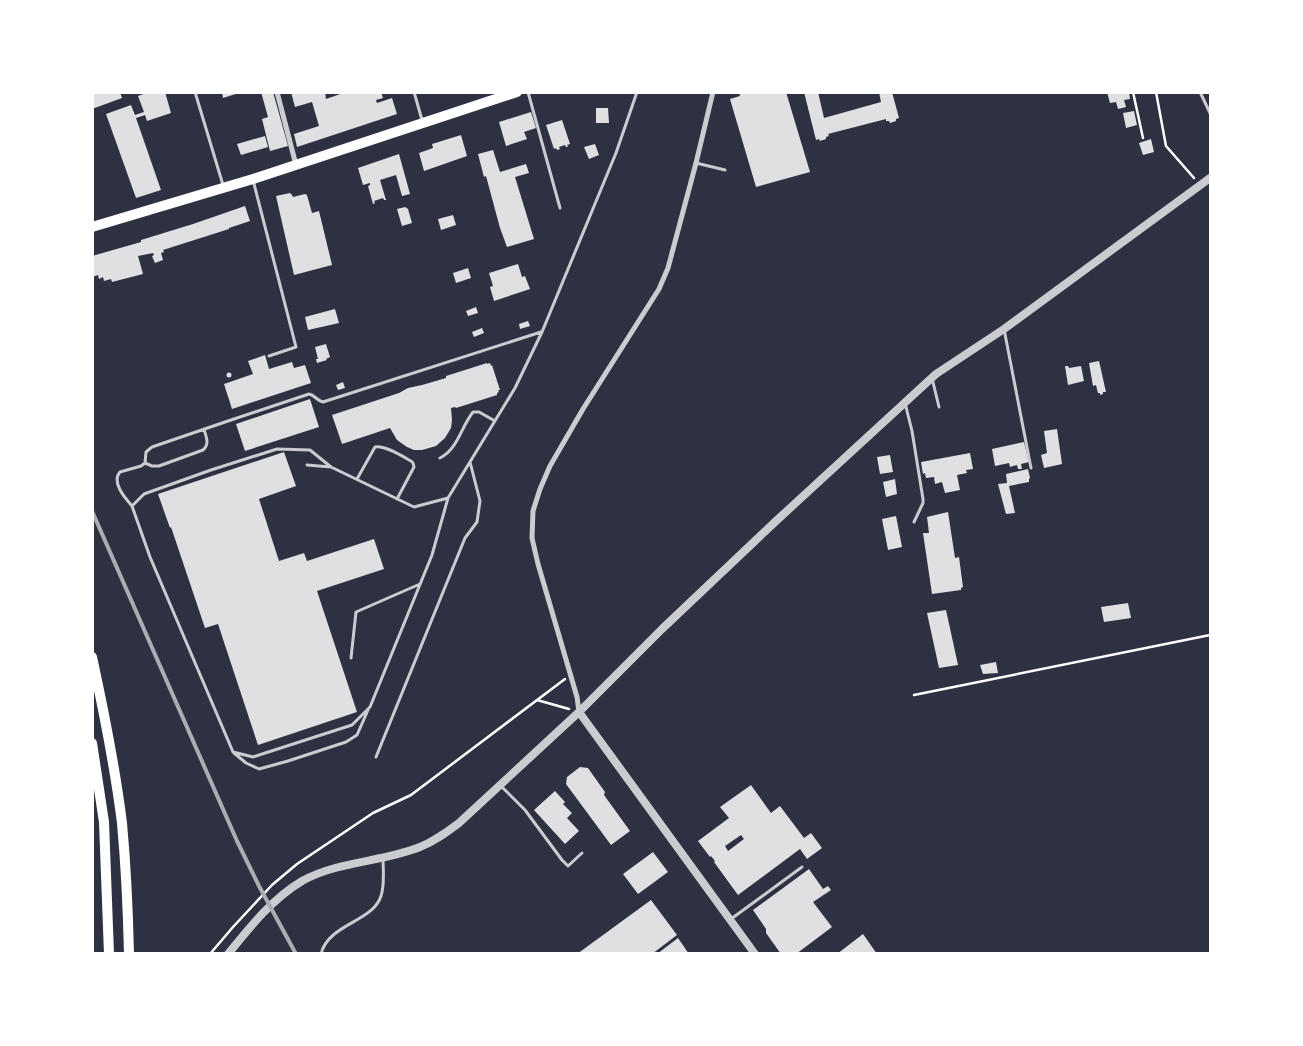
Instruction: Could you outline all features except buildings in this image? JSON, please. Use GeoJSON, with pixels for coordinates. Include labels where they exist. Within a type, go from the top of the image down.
{"type":"FeatureCollection","features":[{"type":"Feature","properties":{"kind":"main road"},"geometry":{"type":"LineString","coordinates":[[92,227],[253,179],[517,92]]}},
{"type":"Feature","properties":{"kind":"main road"},"geometry":{"type":"LineString","coordinates":[[92,657],[111,746],[122,822],[129,954]]}},
{"type":"Feature","properties":{"kind":"main road"},"geometry":{"type":"LineString","coordinates":[[92,743],[104,822],[109,954]]}},
{"type":"Feature","properties":{"kind":"street"},"geometry":{"type":"LineString","coordinates":[[277,92],[296,165]]}},
{"type":"Feature","properties":{"kind":"street"},"geometry":{"type":"LineString","coordinates":[[712,92],[696,163],[668,268],[659,289],[583,409],[550,466],[533,512],[532,538],[571,674],[579,712],[754,953]]}},
{"type":"Feature","properties":{"kind":"street"},"geometry":{"type":"LineString","coordinates":[[228,954],[266,909],[283,893],[302,881],[332,870],[419,847],[438,838],[459,822],[579,712],[712,582],[904,402],[932,378],[1004,329],[1210,178]]}},
{"type":"Feature","properties":{"kind":"lane"},"geometry":{"type":"LineString","coordinates":[[195,92],[224,188]]}},
{"type":"Feature","properties":{"kind":"lane"},"geometry":{"type":"LineString","coordinates":[[414,92],[423,123]]}},
{"type":"Feature","properties":{"kind":"lane"},"geometry":{"type":"LineString","coordinates":[[528,92],[560,208]]}},
{"type":"Feature","properties":{"kind":"lane"},"geometry":{"type":"LineString","coordinates":[[145,463],[120,472],[116,478],[120,491],[132,506],[150,557],[233,752],[246,763],[259,769],[305,756],[346,742],[357,736],[432,555],[448,498],[515,388],[542,332],[616,153],[637,92]]}},
{"type":"Feature","properties":{"kind":"lane"},"geometry":{"type":"LineString","coordinates":[[1200,92],[1210,113]]}},
{"type":"Feature","properties":{"kind":"lane"},"geometry":{"type":"LineString","coordinates":[[696,163],[725,170]]}},
{"type":"Feature","properties":{"kind":"lane"},"geometry":{"type":"LineString","coordinates":[[253,179],[296,348],[268,356]]}},
{"type":"Feature","properties":{"kind":"lane"},"geometry":{"type":"LineString","coordinates":[[1004,329],[1031,468]]}},
{"type":"Feature","properties":{"kind":"lane"},"geometry":{"type":"LineString","coordinates":[[145,463],[146,452],[152,447],[309,394],[323,402],[542,332]]}},
{"type":"Feature","properties":{"kind":"lane"},"geometry":{"type":"LineString","coordinates":[[932,378],[939,407]]}},
{"type":"Feature","properties":{"kind":"lane"},"geometry":{"type":"LineString","coordinates":[[904,402],[912,431],[923,499],[923,504],[914,522]]}},
{"type":"Feature","properties":{"kind":"lane"},"geometry":{"type":"LineString","coordinates":[[440,458],[453,446],[473,412],[478,412],[495,421]]}},
{"type":"Feature","properties":{"kind":"lane"},"geometry":{"type":"LineString","coordinates":[[145,463],[159,466],[203,450],[208,441],[204,429]]}},
{"type":"Feature","properties":{"kind":"lane"},"geometry":{"type":"LineString","coordinates":[[357,480],[375,447],[385,448],[411,461],[414,467],[397,499]]}},
{"type":"Feature","properties":{"kind":"lane"},"geometry":{"type":"LineString","coordinates":[[132,506],[144,494],[277,449],[310,450],[331,467],[414,507],[448,498]]}},
{"type":"Feature","properties":{"kind":"lane"},"geometry":{"type":"LineString","coordinates":[[376,757],[465,538],[477,522],[480,501],[470,462]]}},
{"type":"Feature","properties":{"kind":"lane"},"geometry":{"type":"LineString","coordinates":[[307,465],[331,467]]}},
{"type":"Feature","properties":{"kind":"lane"},"geometry":{"type":"LineString","coordinates":[[351,658],[356,612],[420,584]]}},
{"type":"Feature","properties":{"kind":"lane"},"geometry":{"type":"LineString","coordinates":[[233,752],[253,757],[352,725],[370,707]]}},
{"type":"Feature","properties":{"kind":"lane"},"geometry":{"type":"LineString","coordinates":[[500,785],[525,810],[568,866],[582,853]]}},
{"type":"Feature","properties":{"kind":"lane"},"geometry":{"type":"LineString","coordinates":[[321,954],[322,947],[327,940],[345,926],[372,910],[380,898],[384,882],[383,857]]}},
{"type":"Feature","properties":{"kind":"lane"},"geometry":{"type":"LineString","coordinates":[[730,919],[802,867]]}},
{"type":"Feature","properties":{"kind":"path"},"geometry":{"type":"LineString","coordinates":[[1133,92],[1143,138]]}},
{"type":"Feature","properties":{"kind":"path"},"geometry":{"type":"LineString","coordinates":[[1156,92],[1166,146],[1200,185]]}},
{"type":"Feature","properties":{"kind":"path"},"geometry":{"type":"LineString","coordinates":[[914,695],[1210,635]]}},
{"type":"Feature","properties":{"kind":"path"},"geometry":{"type":"LineString","coordinates":[[210,954],[233,926],[272,885],[297,864],[373,813],[411,795],[571,674]]}},
{"type":"Feature","properties":{"kind":"path"},"geometry":{"type":"LineString","coordinates":[[536,700],[579,712]]}},
{"type":"Feature","properties":{"kind":"railway"},"geometry":{"type":"LineString","coordinates":[[92,511],[237,841],[296,954]]}}]}
